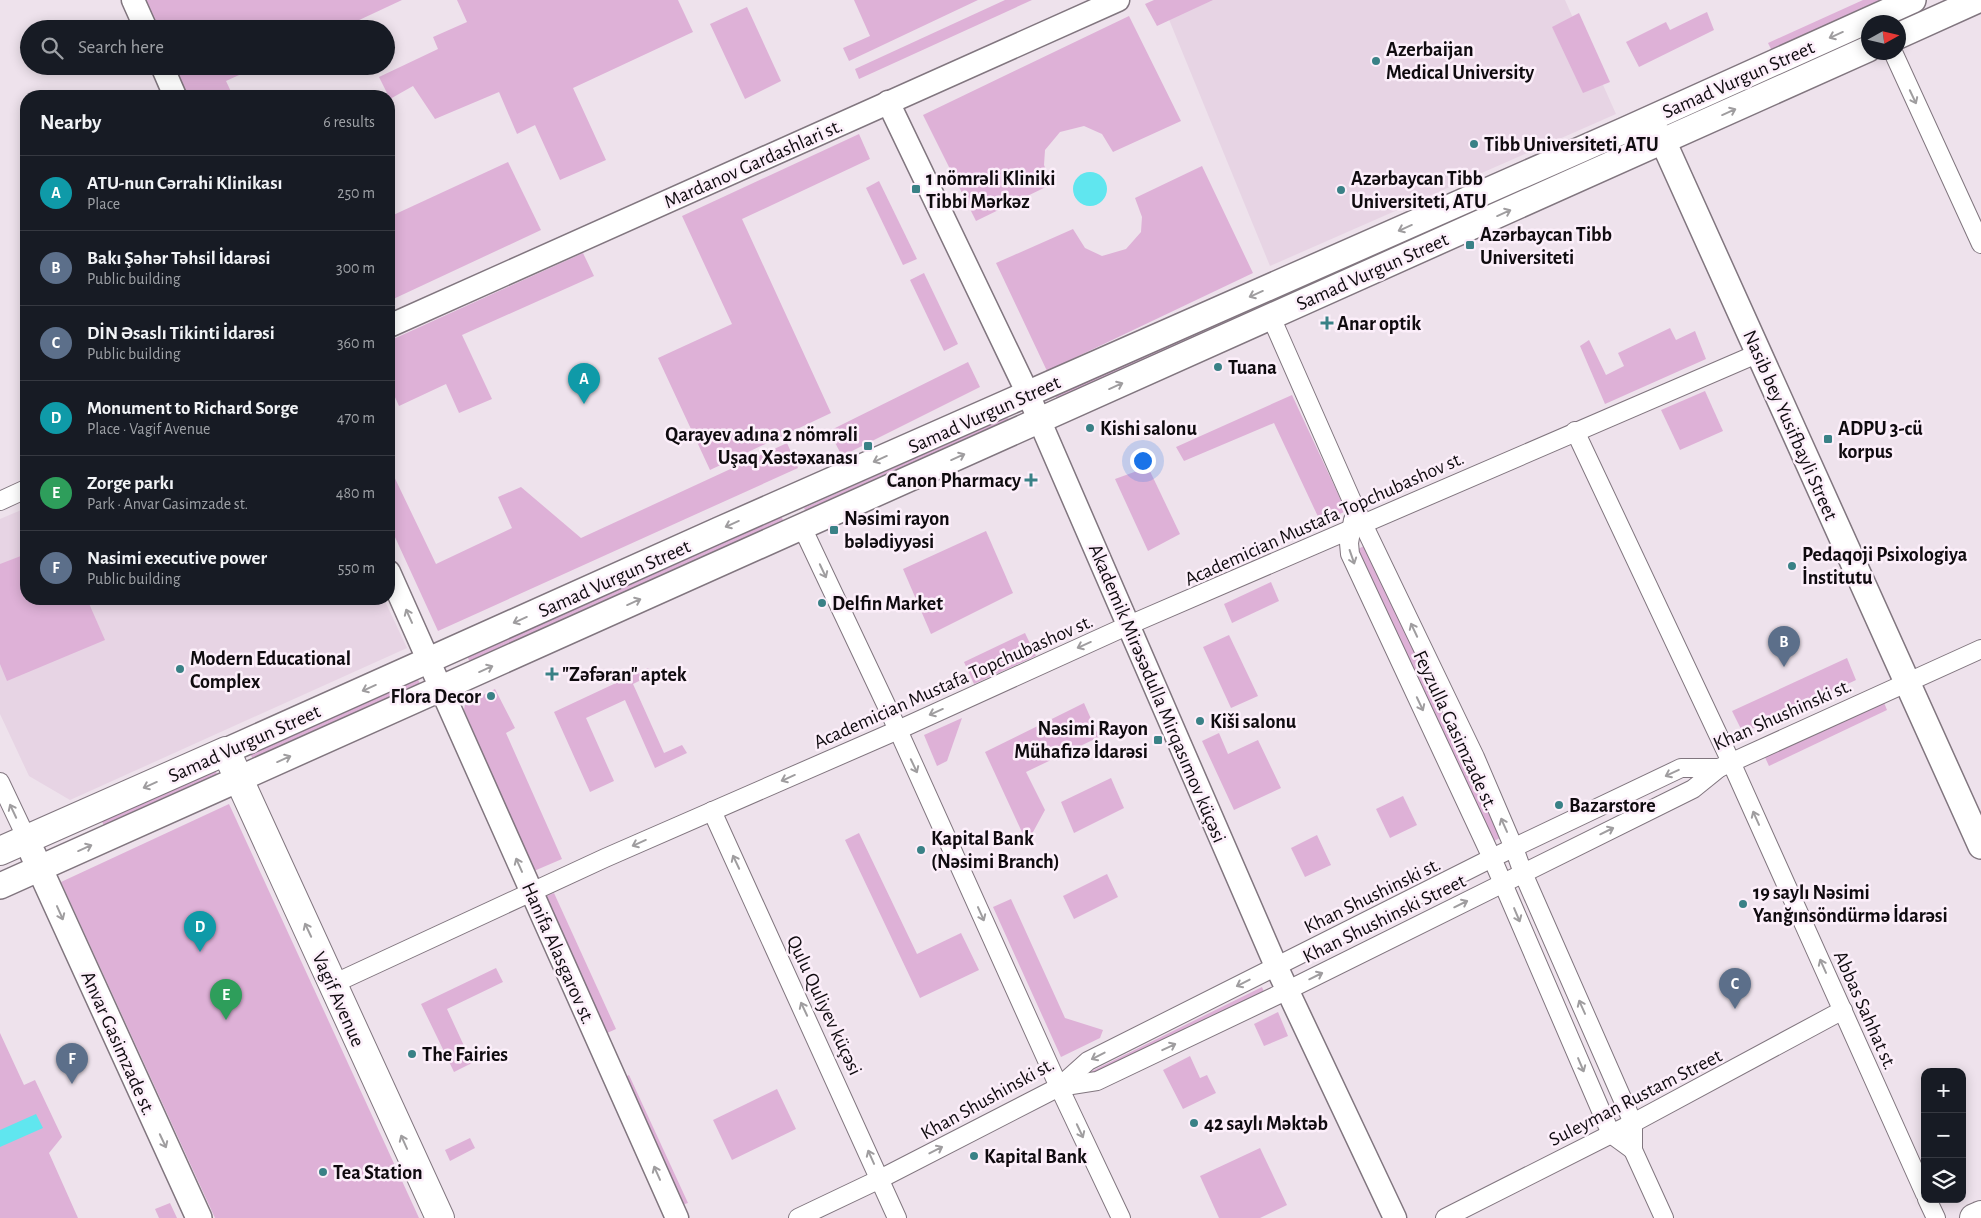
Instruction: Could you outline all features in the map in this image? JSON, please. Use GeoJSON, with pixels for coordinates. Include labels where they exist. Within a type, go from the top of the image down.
{"type":"FeatureCollection","features":[{"type":"Feature","properties":{"kind":"main road","name":"Samad Vurgun Street"},"geometry":{"type":"LineString","coordinates":[[0,851],[789,499],[1634,126],[1913,0]]}},
{"type":"Feature","properties":{"kind":"main road"},"geometry":{"type":"LineString","coordinates":[[1906,32],[1965,3]]}},
{"type":"Feature","properties":{"kind":"main road","name":"Samad Vurgun Street"},"geometry":{"type":"LineString","coordinates":[[0,886],[1861,52]]}},
{"type":"Feature","properties":{"kind":"main road"},"geometry":{"type":"LineString","coordinates":[[1634,126],[1649,127],[1656,130],[1663,141]]}},
{"type":"Feature","properties":{"kind":"main road","name":"Nasib bey Yusifbayli Street"},"geometry":{"type":"LineString","coordinates":[[1663,141],[1981,846]]}},
{"type":"Feature","properties":{"kind":"main road"},"geometry":{"type":"LineString","coordinates":[[789,499],[802,527]]}},
{"type":"Feature","properties":{"kind":"main road","name":"Vagif Avenue"},"geometry":{"type":"LineString","coordinates":[[226,751],[440,1218]]}},
{"type":"Feature","properties":{"kind":"main road","name":"Anvar Gasimzade st."},"geometry":{"type":"LineString","coordinates":[[26,839],[198,1218]]}},
{"type":"Feature","properties":{"kind":"main road"},"geometry":{"type":"LineString","coordinates":[[1974,1218],[1981,1215]]}},
{"type":"Feature","properties":{"kind":"street"},"geometry":{"type":"LineString","coordinates":[[133,0],[142,20]]}},
{"type":"Feature","properties":{"kind":"street","name":"Mardanov Gardashlari st."},"geometry":{"type":"LineString","coordinates":[[395,323],[1118,0]]}},
{"type":"Feature","properties":{"kind":"street"},"geometry":{"type":"LineString","coordinates":[[1897,60],[1981,244]]}},
{"type":"Feature","properties":{"kind":"street"},"geometry":{"type":"LineString","coordinates":[[166,75],[172,90]]}},
{"type":"Feature","properties":{"kind":"street"},"geometry":{"type":"LineString","coordinates":[[888,102],[1028,394]]}},
{"type":"Feature","properties":{"kind":"street","name":"Feyzulla Gasimzade st."},"geometry":{"type":"LineString","coordinates":[[1271,317],[1357,521],[1475,757],[1523,873],[1633,1123],[1633,1150],[1664,1218]]}},
{"type":"Feature","properties":{"kind":"street","name":"Academician Mustafa Topchubashov st."},"geometry":{"type":"LineString","coordinates":[[333,984],[531,892],[898,730],[1357,521],[1759,353]]}},
{"type":"Feature","properties":{"kind":"street","name":"Akademik Mirəsədulla Mirqasımov küçəsi"},"geometry":{"type":"LineString","coordinates":[[1028,394],[1288,990]]}},
{"type":"Feature","properties":{"kind":"street","name":"Abbas Sahhat st."},"geometry":{"type":"LineString","coordinates":[[1576,431],[1725,765],[1843,1010],[1921,1185]]}},
{"type":"Feature","properties":{"kind":"street"},"geometry":{"type":"LineString","coordinates":[[0,501],[20,492]]}},
{"type":"Feature","properties":{"kind":"street","name":"Feyzulla Gasimzade st."},"geometry":{"type":"LineString","coordinates":[[1357,521],[1350,554],[1492,858],[1611,1134],[1633,1150]]}},
{"type":"Feature","properties":{"kind":"street"},"geometry":{"type":"LineString","coordinates":[[802,527],[898,730],[1059,1087],[1121,1218]]}},
{"type":"Feature","properties":{"kind":"street"},"geometry":{"type":"LineString","coordinates":[[395,585],[429,661]]}},
{"type":"Feature","properties":{"kind":"street","name":"Khan Shushinski st."},"geometry":{"type":"LineString","coordinates":[[798,1218],[880,1179],[1059,1087],[1088,1061],[1492,858],[1682,768],[1725,765],[1981,649]]}},
{"type":"Feature","properties":{"kind":"street","name":"Hanifa Alasgarov st."},"geometry":{"type":"LineString","coordinates":[[429,661],[677,1218]]}},
{"type":"Feature","properties":{"kind":"street","name":"Khan Shushinski Street"},"geometry":{"type":"LineString","coordinates":[[1059,1087],[1097,1081],[1288,990],[1692,789],[1725,765]]}},
{"type":"Feature","properties":{"kind":"street"},"geometry":{"type":"LineString","coordinates":[[0,782],[26,839]]}},
{"type":"Feature","properties":{"kind":"street","name":"Qulu Quliyev küçəsi"},"geometry":{"type":"LineString","coordinates":[[712,811],[897,1218]]}},
{"type":"Feature","properties":{"kind":"street"},"geometry":{"type":"LineString","coordinates":[[1288,990],[1395,1218]]}},
{"type":"Feature","properties":{"kind":"street","name":"Suleyman Rustam Street"},"geometry":{"type":"LineString","coordinates":[[1445,1218],[1468,1213],[1843,1010]]}},
{"type":"Feature","properties":{"kind":"street"},"geometry":{"type":"LineString","coordinates":[[1929,1203],[1936,1218]]}},
{"type":"Feature","properties":{"kind":"shaded area"},"geometry":{"type":"Polygon","coordinates":[[[144,0],[402,0],[359,20],[153,20],[144,0]]]}},
{"type":"Feature","properties":{"kind":"shaded area"},"geometry":{"type":"Polygon","coordinates":[[[457,0],[678,0],[693,32],[573,88],[606,160],[560,180],[535,125],[517,134],[499,92],[435,119],[413,86],[395,96],[395,90],[386,90],[379,77],[395,75],[395,69],[438,49],[433,37],[467,22],[457,0]]]}},
{"type":"Feature","properties":{"kind":"shaded area"},"geometry":{"type":"Polygon","coordinates":[[[854,0],[978,0],[849,61],[843,48],[870,36],[854,0]]]}},
{"type":"Feature","properties":{"kind":"shaded area"},"geometry":{"type":"Polygon","coordinates":[[[1005,0],[1032,0],[859,79],[855,69],[1005,0]]]}},
{"type":"Feature","properties":{"kind":"shaded area"},"geometry":{"type":"Polygon","coordinates":[[[1154,0],[1213,0],[1157,26],[1145,4],[1154,0]]]}},
{"type":"Feature","properties":{"kind":"shaded area","name":"Azərbaycan Tibb Universiteti, ATU"},"geometry":{"type":"Polygon","coordinates":[[[1161,0],[1565,0],[1616,114],[1270,266],[1161,0]]]}},
{"type":"Feature","properties":{"kind":"shaded area"},"geometry":{"type":"Polygon","coordinates":[[[1863,0],[1891,0],[1774,55],[1768,43],[1863,0]]]}},
{"type":"Feature","properties":{"kind":"shaded area"},"geometry":{"type":"Polygon","coordinates":[[[747,7],[781,81],[745,99],[710,24],[747,7]]]}},
{"type":"Feature","properties":{"kind":"shaded area"},"geometry":{"type":"Polygon","coordinates":[[[1707,12],[1714,30],[1639,67],[1626,42],[1666,22],[1670,30],[1707,12]]]}},
{"type":"Feature","properties":{"kind":"shaded area"},"geometry":{"type":"Polygon","coordinates":[[[1579,13],[1610,82],[1583,93],[1552,27],[1579,13]]]}},
{"type":"Feature","properties":{"kind":"shaded area"},"geometry":{"type":"Polygon","coordinates":[[[1129,16],[1181,121],[1113,152],[1102,134],[1084,126],[1060,132],[1045,150],[1044,165],[1052,184],[976,221],[923,115],[1129,16]]]}},
{"type":"Feature","properties":{"kind":"shaded area"},"geometry":{"type":"Polygon","coordinates":[[[1861,34],[1861,40],[1698,115],[1696,111],[1861,34]]]}},
{"type":"Feature","properties":{"kind":"shaded area"},"geometry":{"type":"Polygon","coordinates":[[[178,75],[239,75],[226,81],[230,90],[185,90],[178,75]]]}},
{"type":"Feature","properties":{"kind":"shaded area"},"geometry":{"type":"Polygon","coordinates":[[[859,134],[870,159],[742,219],[831,413],[710,470],[658,358],[732,324],[682,216],[859,134]]]}},
{"type":"Feature","properties":{"kind":"shaded area"},"geometry":{"type":"Polygon","coordinates":[[[1622,143],[1624,148],[1058,401],[1055,395],[1622,143]]]}},
{"type":"Feature","properties":{"kind":"shaded area"},"geometry":{"type":"Polygon","coordinates":[[[508,162],[541,230],[395,298],[395,214],[508,162]]]}},
{"type":"Feature","properties":{"kind":"shaded area"},"geometry":{"type":"Polygon","coordinates":[[[1202,166],[1253,273],[1047,371],[996,263],[1073,229],[1085,248],[1102,256],[1126,249],[1141,232],[1142,217],[1135,198],[1202,166]]]}},
{"type":"Feature","properties":{"kind":"shaded area"},"geometry":{"type":"Polygon","coordinates":[[[879,181],[917,259],[903,265],[866,188],[879,181]]]}},
{"type":"Feature","properties":{"kind":"shaded area"},"geometry":{"type":"Polygon","coordinates":[[[583,253],[594,276],[462,335],[492,399],[459,413],[446,384],[399,406],[395,397],[395,338],[583,253]]]}},
{"type":"Feature","properties":{"kind":"shaded area"},"geometry":{"type":"Polygon","coordinates":[[[924,273],[958,344],[944,351],[910,280],[924,273]]]}},
{"type":"Feature","properties":{"kind":"shaded area"},"geometry":{"type":"Polygon","coordinates":[[[1670,328],[1676,340],[1695,331],[1706,359],[1605,404],[1580,346],[1589,340],[1606,375],[1624,366],[1618,353],[1670,328]]]}},
{"type":"Feature","properties":{"kind":"shaded area"},"geometry":{"type":"Polygon","coordinates":[[[968,362],[980,387],[842,456],[829,431],[968,362]]]}},
{"type":"Feature","properties":{"kind":"shaded area"},"geometry":{"type":"Polygon","coordinates":[[[1705,391],[1723,431],[1680,450],[1661,410],[1705,391]]]}},
{"type":"Feature","properties":{"kind":"shaded area"},"geometry":{"type":"Polygon","coordinates":[[[1292,395],[1346,511],[1321,523],[1274,423],[1184,461],[1176,447],[1292,395]]]}},
{"type":"Feature","properties":{"kind":"shaded area"},"geometry":{"type":"Polygon","coordinates":[[[1007,417],[1010,421],[806,512],[804,508],[1007,417]]]}},
{"type":"Feature","properties":{"kind":"shaded area"},"geometry":{"type":"Polygon","coordinates":[[[787,443],[798,468],[438,631],[395,537],[395,479],[436,564],[512,528],[498,497],[521,487],[581,538],[787,443]]]}},
{"type":"Feature","properties":{"kind":"shaded area"},"geometry":{"type":"Polygon","coordinates":[[[1148,467],[1180,534],[1148,551],[1115,479],[1148,467]]]}},
{"type":"Feature","properties":{"kind":"shaded area","name":"Modern Educational Complex"},"geometry":{"type":"Polygon","coordinates":[[[20,511],[20,605],[387,605],[407,648],[70,800],[29,776],[0,714],[0,519],[20,511]]]}},
{"type":"Feature","properties":{"kind":"shaded area"},"geometry":{"type":"Polygon","coordinates":[[[780,514],[784,522],[471,664],[466,654],[780,514]]]}},
{"type":"Feature","properties":{"kind":"shaded area"},"geometry":{"type":"Polygon","coordinates":[[[986,531],[1013,593],[931,634],[903,569],[986,531]]]}},
{"type":"Feature","properties":{"kind":"shaded area"},"geometry":{"type":"Polygon","coordinates":[[[1366,545],[1502,837],[1492,842],[1356,550],[1366,545]]]}},
{"type":"Feature","properties":{"kind":"shaded area"},"geometry":{"type":"Polygon","coordinates":[[[20,556],[20,605],[90,605],[105,640],[7,681],[0,664],[0,564],[20,556]]]}},
{"type":"Feature","properties":{"kind":"shaded area"},"geometry":{"type":"Polygon","coordinates":[[[1271,582],[1279,601],[1232,623],[1224,604],[1271,582]]]}},
{"type":"Feature","properties":{"kind":"shaded area"},"geometry":{"type":"Polygon","coordinates":[[[1025,633],[1036,656],[974,684],[964,662],[1025,633]]]}},
{"type":"Feature","properties":{"kind":"shaded area"},"geometry":{"type":"Polygon","coordinates":[[[1229,635],[1258,696],[1231,708],[1203,647],[1229,635]]]}},
{"type":"Feature","properties":{"kind":"shaded area"},"geometry":{"type":"Polygon","coordinates":[[[1847,658],[1856,680],[1743,733],[1732,711],[1847,658]]]}},
{"type":"Feature","properties":{"kind":"shaded area"},"geometry":{"type":"Polygon","coordinates":[[[648,668],[651,675],[633,684],[664,753],[682,745],[687,753],[655,768],[625,700],[586,718],[614,781],[590,792],[554,712],[648,668]]]}},
{"type":"Feature","properties":{"kind":"shaded area"},"geometry":{"type":"Polygon","coordinates":[[[417,677],[421,686],[254,762],[250,753],[417,677]]]}},
{"type":"Feature","properties":{"kind":"shaded area"},"geometry":{"type":"Polygon","coordinates":[[[495,689],[515,728],[506,733],[562,859],[534,871],[464,710],[465,704],[495,689]]]}},
{"type":"Feature","properties":{"kind":"shaded area"},"geometry":{"type":"Polygon","coordinates":[[[1881,695],[1887,710],[1769,766],[1762,751],[1881,695]]]}},
{"type":"Feature","properties":{"kind":"shaded area"},"geometry":{"type":"Polygon","coordinates":[[[1084,703],[1099,737],[1026,772],[1045,810],[1027,843],[985,752],[1084,703]]]}},
{"type":"Feature","properties":{"kind":"shaded area"},"geometry":{"type":"Polygon","coordinates":[[[962,718],[947,761],[937,766],[924,735],[962,718]]]}},
{"type":"Feature","properties":{"kind":"shaded area"},"geometry":{"type":"Polygon","coordinates":[[[1219,733],[1228,754],[1258,740],[1281,788],[1234,810],[1202,741],[1219,733]]]}},
{"type":"Feature","properties":{"kind":"shaded area"},"geometry":{"type":"Polygon","coordinates":[[[214,768],[219,778],[106,829],[100,818],[214,768]]]}},
{"type":"Feature","properties":{"kind":"shaded area"},"geometry":{"type":"Polygon","coordinates":[[[1111,778],[1124,808],[1074,833],[1061,802],[1111,778]]]}},
{"type":"Feature","properties":{"kind":"shaded area"},"geometry":{"type":"Polygon","coordinates":[[[1403,796],[1417,825],[1390,838],[1376,809],[1403,796]]]}},
{"type":"Feature","properties":{"kind":"shaded area"},"geometry":{"type":"Polygon","coordinates":[[[229,804],[419,1218],[215,1218],[61,882],[229,804]]]}},
{"type":"Feature","properties":{"kind":"shaded area"},"geometry":{"type":"Polygon","coordinates":[[[859,833],[917,954],[961,933],[979,970],[920,998],[845,840],[859,833]]]}},
{"type":"Feature","properties":{"kind":"shaded area"},"geometry":{"type":"Polygon","coordinates":[[[1317,835],[1331,865],[1305,877],[1291,848],[1317,835]]]}},
{"type":"Feature","properties":{"kind":"shaded area"},"geometry":{"type":"Polygon","coordinates":[[[1107,874],[1118,897],[1074,919],[1063,896],[1107,874]]]}},
{"type":"Feature","properties":{"kind":"shaded area"},"geometry":{"type":"Polygon","coordinates":[[[554,893],[616,1029],[605,1034],[542,898],[554,893]]]}},
{"type":"Feature","properties":{"kind":"shaded area"},"geometry":{"type":"Polygon","coordinates":[[[1011,899],[1065,1018],[1103,1030],[1100,1038],[1061,1057],[993,907],[1011,899]]]}},
{"type":"Feature","properties":{"kind":"shaded area"},"geometry":{"type":"Polygon","coordinates":[[[496,968],[503,982],[447,1009],[472,1063],[454,1072],[421,1004],[496,968]]]}},
{"type":"Feature","properties":{"kind":"shaded area"},"geometry":{"type":"Polygon","coordinates":[[[1262,987],[1264,992],[1092,1076],[1090,1072],[1262,987]]]}},
{"type":"Feature","properties":{"kind":"shaded area"},"geometry":{"type":"Polygon","coordinates":[[[1278,1012],[1288,1036],[1264,1046],[1254,1024],[1278,1012]]]}},
{"type":"Feature","properties":{"kind":"shaded area"},"geometry":{"type":"Polygon","coordinates":[[[0,1033],[24,1085],[35,1080],[62,1137],[49,1153],[78,1218],[0,1218],[0,1033]]]}},
{"type":"Feature","properties":{"kind":"shaded area"},"geometry":{"type":"Polygon","coordinates":[[[1190,1056],[1200,1078],[1207,1075],[1216,1093],[1183,1109],[1163,1070],[1190,1056]]]}},
{"type":"Feature","properties":{"kind":"shaded area"},"geometry":{"type":"Polygon","coordinates":[[[629,1075],[688,1203],[682,1205],[623,1078],[629,1075]]]}},
{"type":"Feature","properties":{"kind":"shaded area"},"geometry":{"type":"Polygon","coordinates":[[[777,1089],[796,1129],[732,1160],[713,1120],[777,1089]]]}},
{"type":"Feature","properties":{"kind":"shaded area"},"geometry":{"type":"Polygon","coordinates":[[[470,1138],[475,1148],[450,1161],[445,1150],[470,1138]]]}},
{"type":"Feature","properties":{"kind":"shaded area"},"geometry":{"type":"Polygon","coordinates":[[[1260,1148],[1287,1205],[1260,1218],[1219,1218],[1200,1176],[1260,1148]]]}},
{"type":"Feature","properties":{"kind":"shaded area"},"geometry":{"type":"Polygon","coordinates":[[[170,1203],[177,1218],[159,1218],[155,1209],[170,1203]]]}},
{"type":"Feature","properties":{"kind":"water"},"geometry":{"type":"Polygon","coordinates":[[[1090,172],[1097,173],[1102,177],[1106,182],[1106,196],[1102,201],[1097,205],[1090,206],[1083,205],[1078,201],[1074,196],[1073,189],[1074,182],[1078,177],[1083,173],[1090,172]]]}},
{"type":"Feature","properties":{"kind":"water"},"geometry":{"type":"Polygon","coordinates":[[[36,1114],[43,1128],[0,1147],[0,1130],[36,1114]]]}},
{"type":"Feature","properties":{"kind":"place","name":"Azerbaijan Medical University"},"geometry":{"type":"Point","coordinates":[1376,61]}},
{"type":"Feature","properties":{"kind":"place","name":"Tibb Universiteti, ATU"},"geometry":{"type":"Point","coordinates":[1474,144]}},
{"type":"Feature","properties":{"kind":"place","name":"1 nömrəli Kliniki Tibbi Mərkəz"},"geometry":{"type":"Point","coordinates":[916,189]}},
{"type":"Feature","properties":{"kind":"place","name":"Azərbaycan Tibb Universiteti, ATU"},"geometry":{"type":"Point","coordinates":[1341,190]}},
{"type":"Feature","properties":{"kind":"place","name":"Azərbaycan Tibb Universiteti"},"geometry":{"type":"Point","coordinates":[1470,245]}},
{"type":"Feature","properties":{"kind":"place","name":"Anar optik"},"geometry":{"type":"Point","coordinates":[1327,323]}},
{"type":"Feature","properties":{"kind":"place","name":"Tuana"},"geometry":{"type":"Point","coordinates":[1218,367]}},
{"type":"Feature","properties":{"kind":"place","name":"ATU-nun Cərrahi Klinikası"},"geometry":{"type":"Point","coordinates":[584,404]}},
{"type":"Feature","properties":{"kind":"place","name":"Kishi salonu"},"geometry":{"type":"Point","coordinates":[1090,428]}},
{"type":"Feature","properties":{"kind":"place","name":"ADPU 3-cü korpus"},"geometry":{"type":"Point","coordinates":[1828,439]}},
{"type":"Feature","properties":{"kind":"place","name":"Qarayev adına 2 nömrəli Uşaq Xəstəxanası"},"geometry":{"type":"Point","coordinates":[868,446]}},
{"type":"Feature","properties":{"kind":"place","name":"Canon Pharmacy"},"geometry":{"type":"Point","coordinates":[1031,480]}},
{"type":"Feature","properties":{"kind":"place","name":"Nəsimi rayon bələdiyyəsi"},"geometry":{"type":"Point","coordinates":[834,530]}},
{"type":"Feature","properties":{"kind":"place","name":"Pedaqoji Psixologiya İnstitutu"},"geometry":{"type":"Point","coordinates":[1792,566]}},
{"type":"Feature","properties":{"kind":"place","name":"Delfin Market"},"geometry":{"type":"Point","coordinates":[822,603]}},
{"type":"Feature","properties":{"kind":"place","name":"Bakı Şəhər Təhsil İdarəsi"},"geometry":{"type":"Point","coordinates":[1784,667]}},
{"type":"Feature","properties":{"kind":"place","name":"Modern Educational Complex"},"geometry":{"type":"Point","coordinates":[180,669]}},
{"type":"Feature","properties":{"kind":"place","name":"\"Zəfəran\" aptek"},"geometry":{"type":"Point","coordinates":[552,674]}},
{"type":"Feature","properties":{"kind":"place","name":"Flora Decor"},"geometry":{"type":"Point","coordinates":[491,696]}},
{"type":"Feature","properties":{"kind":"place","name":"Kiši salonu"},"geometry":{"type":"Point","coordinates":[1200,721]}},
{"type":"Feature","properties":{"kind":"place","name":"Nəsimi Rayon Mühafizə İdarəsi"},"geometry":{"type":"Point","coordinates":[1158,740]}},
{"type":"Feature","properties":{"kind":"place","name":"Bazarstore"},"geometry":{"type":"Point","coordinates":[1559,805]}},
{"type":"Feature","properties":{"kind":"place","name":"Kapital Bank (Nəsimi Branch)"},"geometry":{"type":"Point","coordinates":[921,850]}},
{"type":"Feature","properties":{"kind":"place","name":"19 saylı Nəsimi Yanğınsöndürmə İdarəsi"},"geometry":{"type":"Point","coordinates":[1743,904]}},
{"type":"Feature","properties":{"kind":"place","name":"Monument to Richard Sorge"},"geometry":{"type":"Point","coordinates":[200,952]}},
{"type":"Feature","properties":{"kind":"place","name":"DİN Əsaslı Tikinti İdarəsi"},"geometry":{"type":"Point","coordinates":[1735,1009]}},
{"type":"Feature","properties":{"kind":"place","name":"Zorge parkı"},"geometry":{"type":"Point","coordinates":[226,1020]}},
{"type":"Feature","properties":{"kind":"place","name":"The Fairies"},"geometry":{"type":"Point","coordinates":[412,1054]}},
{"type":"Feature","properties":{"kind":"place","name":"Nasimi executive power"},"geometry":{"type":"Point","coordinates":[72,1084]}},
{"type":"Feature","properties":{"kind":"place","name":"42 saylı Məktəb"},"geometry":{"type":"Point","coordinates":[1194,1123]}},
{"type":"Feature","properties":{"kind":"place","name":"Kapital Bank"},"geometry":{"type":"Point","coordinates":[974,1156]}},
{"type":"Feature","properties":{"kind":"place","name":"Tea Station"},"geometry":{"type":"Point","coordinates":[323,1172]}}]}
